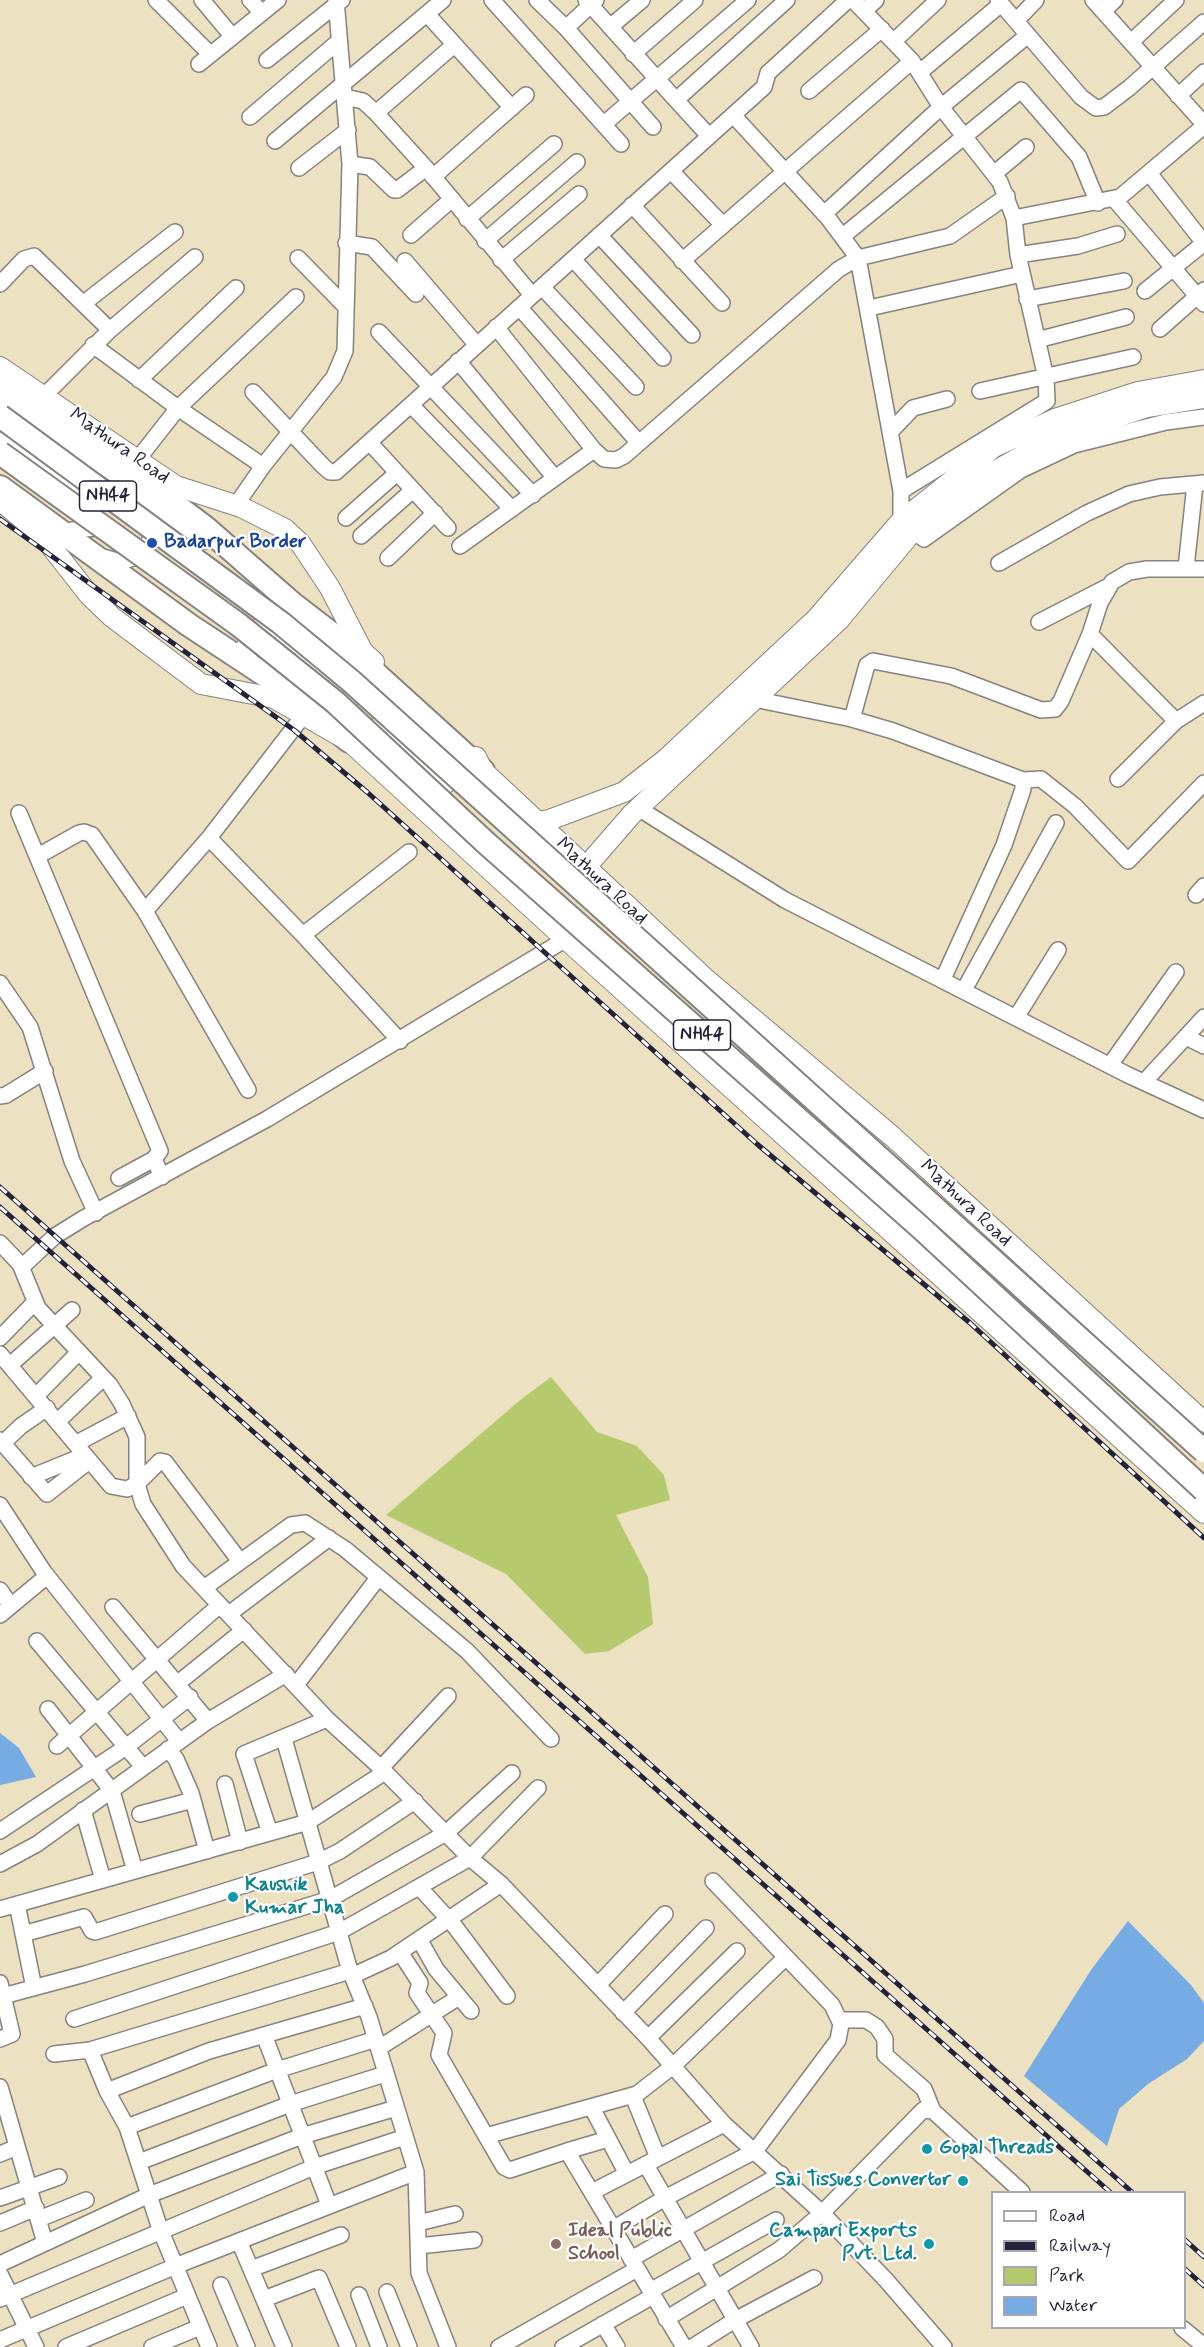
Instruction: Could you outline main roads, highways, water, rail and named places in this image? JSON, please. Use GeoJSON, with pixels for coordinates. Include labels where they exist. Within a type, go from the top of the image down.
{"type":"FeatureCollection","features":[{"type":"Feature","properties":{"kind":"highway"},"geometry":{"type":"LineString","coordinates":[[0,380],[162,494],[206,528],[293,604],[332,634],[477,766]]}},
{"type":"Feature","properties":{"kind":"highway","name":"Mathura Road"},"geometry":{"type":"LineString","coordinates":[[0,416],[281,623],[351,681],[1204,1451]]}},
{"type":"Feature","properties":{"kind":"highway","name":"NH44"},"geometry":{"type":"LineString","coordinates":[[0,453],[239,625],[335,702],[503,858],[920,1227],[1204,1490]]}},
{"type":"Feature","properties":{"kind":"highway"},"geometry":{"type":"LineString","coordinates":[[0,487],[189,625],[247,662],[349,741]]}},
{"type":"Feature","properties":{"kind":"main road","name":"Mathura Road"},"geometry":{"type":"LineString","coordinates":[[0,367],[176,486],[236,505],[285,529],[300,543],[330,588],[363,652],[475,753],[477,766],[708,981],[893,1137],[1204,1422]]}},
{"type":"Feature","properties":{"kind":"main road"},"geometry":{"type":"LineString","coordinates":[[537,822],[549,820],[624,792],[666,759],[816,619],[967,466],[1020,433],[1138,392],[1204,380]]}},
{"type":"Feature","properties":{"kind":"main road"},"geometry":{"type":"LineString","coordinates":[[586,867],[602,845],[638,808],[839,620],[907,526],[981,479],[1058,436],[1147,407],[1204,398]]}},
{"type":"Feature","properties":{"kind":"main road"},"geometry":{"type":"LineString","coordinates":[[0,501],[43,536],[89,595],[112,617],[201,684],[274,698],[349,741],[1204,1513]]}},
{"type":"Feature","properties":{"kind":"main road"},"geometry":{"type":"LineString","coordinates":[[247,662],[246,648],[254,632],[266,624],[280,630],[329,683],[397,744],[446,783]]}},
{"type":"Feature","properties":{"kind":"main road"},"geometry":{"type":"LineString","coordinates":[[431,815],[446,783],[477,766]]}},
{"type":"Feature","properties":{"kind":"main road"},"geometry":{"type":"LineString","coordinates":[[573,945],[594,949],[607,941],[616,930],[621,915],[618,897]]}},
{"type":"Feature","properties":{"kind":"water"},"geometry":{"type":"Polygon","coordinates":[[[0,1733],[19,1748],[36,1777],[0,1785],[0,1733]]]}},
{"type":"Feature","properties":{"kind":"water"},"geometry":{"type":"Polygon","coordinates":[[[1128,1921],[1191,1985],[1204,2003],[1204,2041],[1187,2059],[1148,2084],[1119,2109],[1107,2146],[1024,2076],[1091,1970],[1128,1921]]]}},
{"type":"Feature","properties":{"kind":"railway"},"geometry":{"type":"LineString","coordinates":[[0,519],[294,730],[367,792],[757,1144],[970,1323],[1204,1538]]}},
{"type":"Feature","properties":{"kind":"railway"},"geometry":{"type":"LineString","coordinates":[[0,1187],[1131,2191]]}},
{"type":"Feature","properties":{"kind":"railway"},"geometry":{"type":"LineString","coordinates":[[0,1207],[1109,2191]]}},
{"type":"Feature","properties":{"kind":"railway"},"geometry":{"type":"LineString","coordinates":[[1186,2241],[1204,2257]]}},
{"type":"Feature","properties":{"kind":"railway"},"geometry":{"type":"LineString","coordinates":[[1186,2270],[1204,2286]]}},
{"type":"Feature","properties":{"kind":"place","name":"Badarpur Border"},"geometry":{"type":"Point","coordinates":[152,543]}},
{"type":"Feature","properties":{"kind":"place","name":"Kaushik Kumar Jha"},"geometry":{"type":"Point","coordinates":[233,1897]}},
{"type":"Feature","properties":{"kind":"place","name":"Gopal Threads"},"geometry":{"type":"Point","coordinates":[927,2149]}},
{"type":"Feature","properties":{"kind":"place","name":"Sai Tissues Convertor"},"geometry":{"type":"Point","coordinates":[963,2181]}},
{"type":"Feature","properties":{"kind":"place","name":"Ideal Public School"},"geometry":{"type":"Point","coordinates":[556,2244]}},
{"type":"Feature","properties":{"kind":"place","name":"Campari Exports Pvt. Ltd."},"geometry":{"type":"Point","coordinates":[929,2244]}}]}
